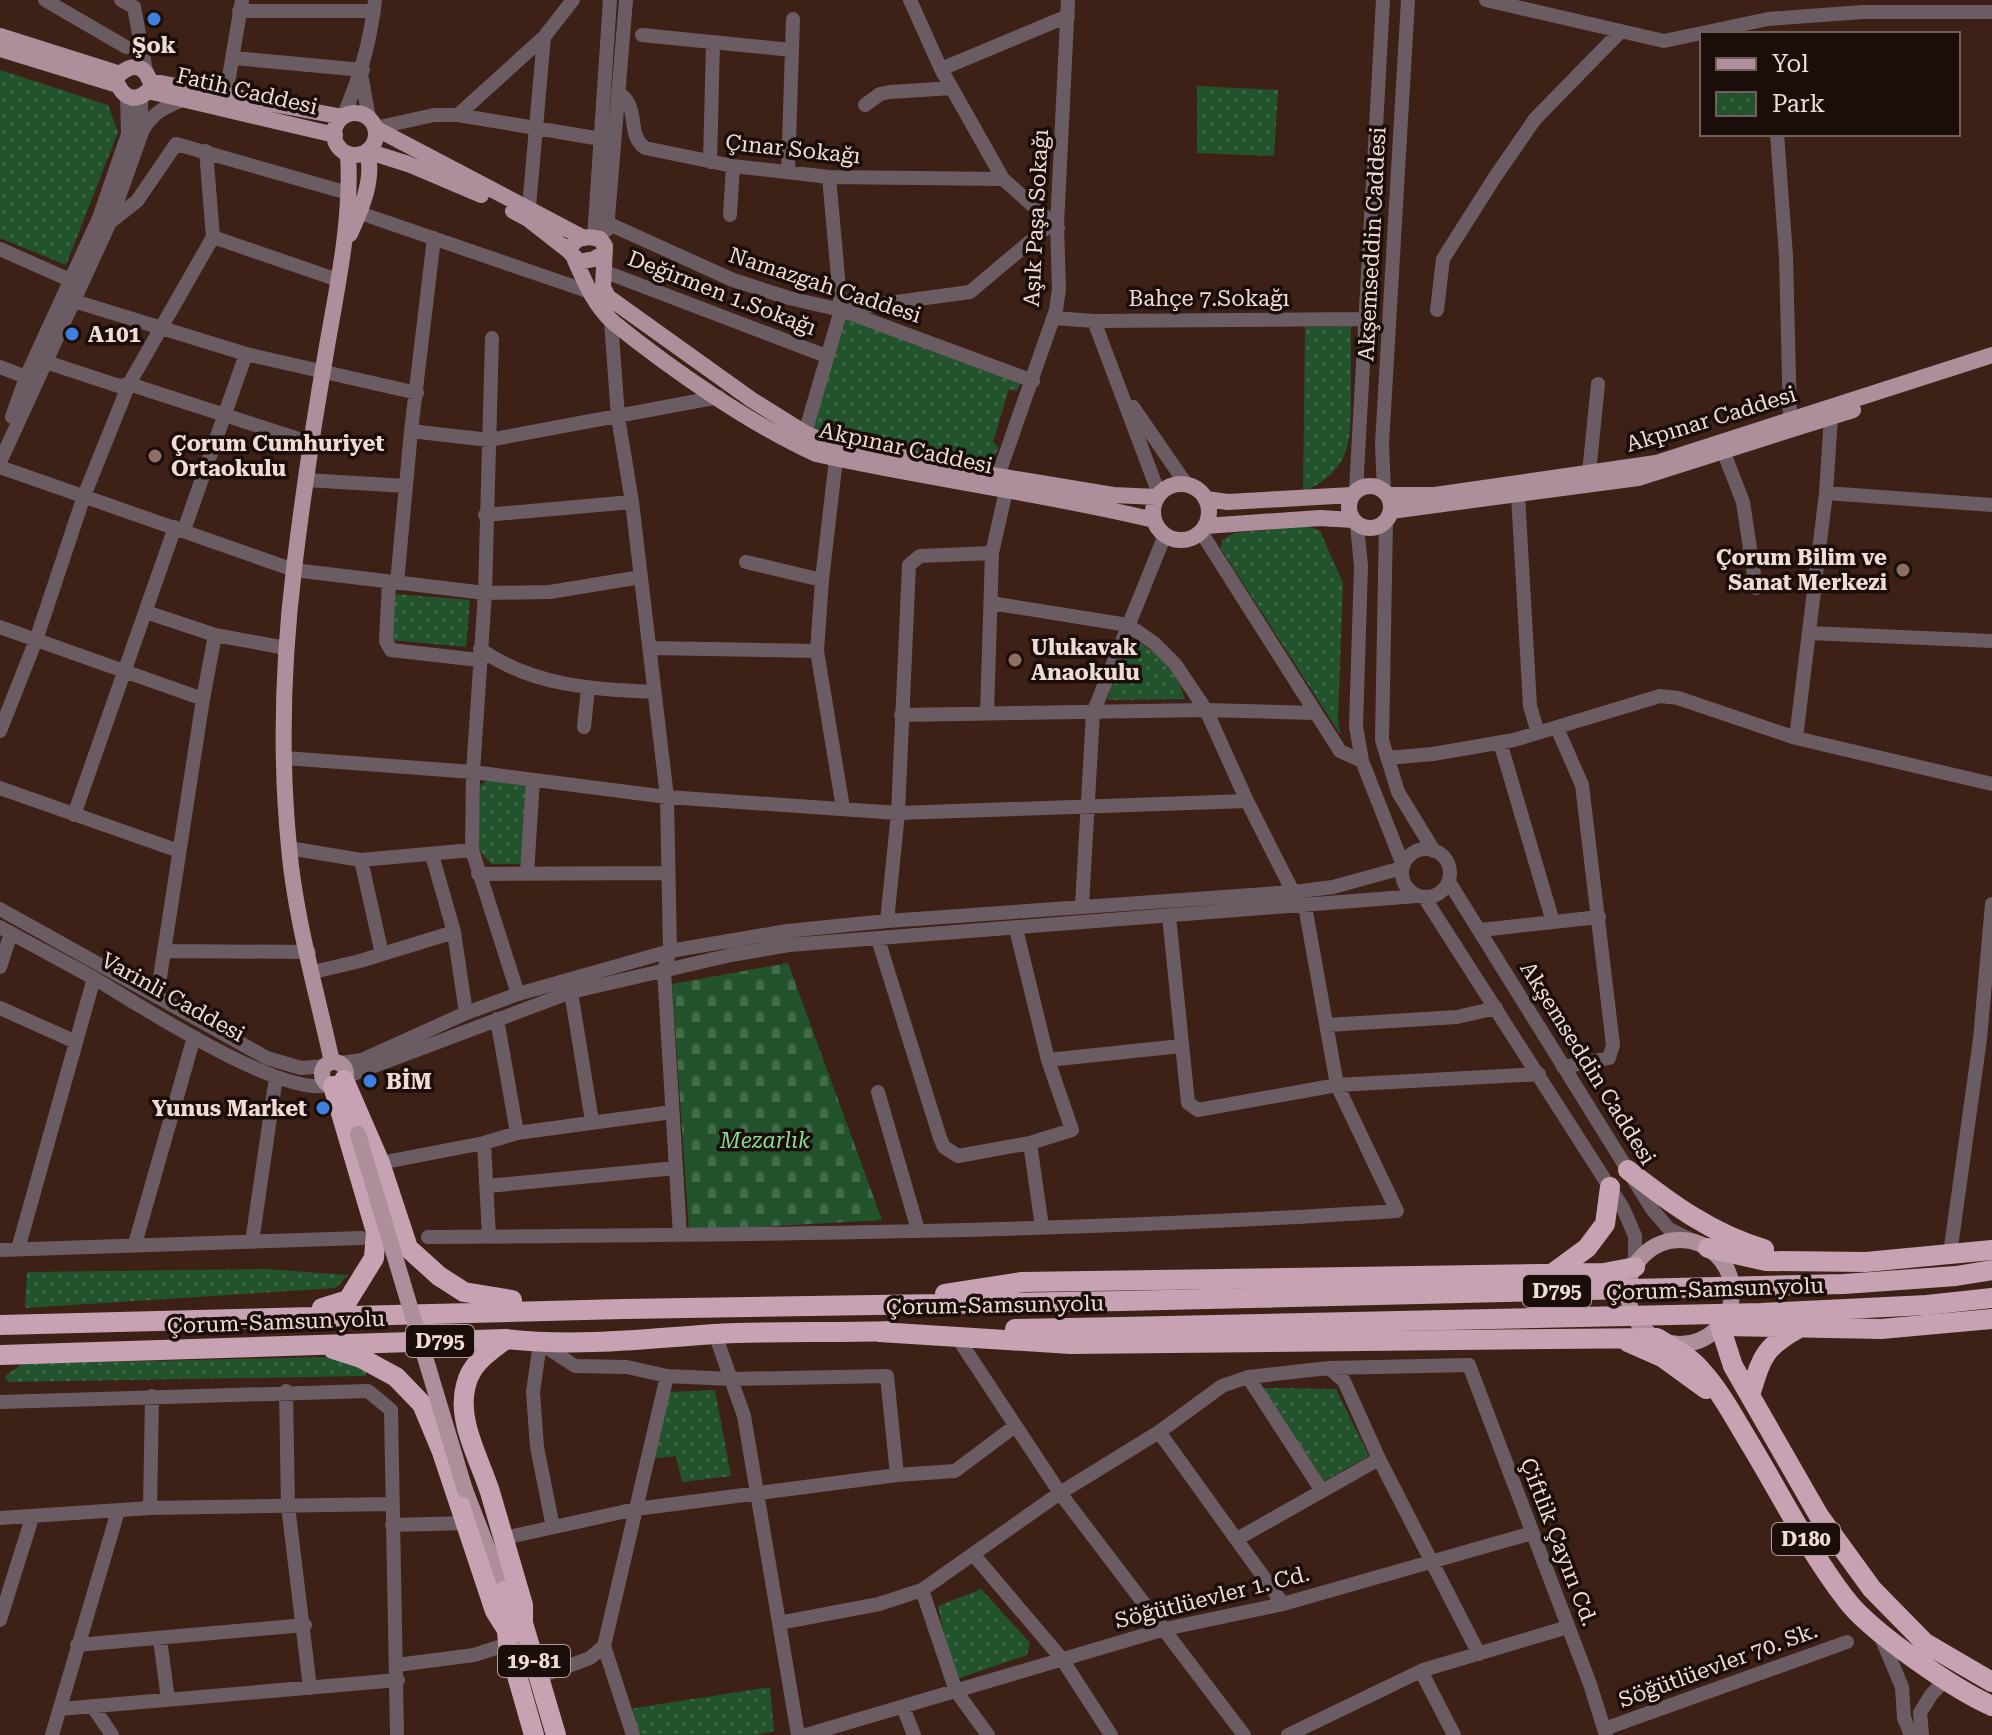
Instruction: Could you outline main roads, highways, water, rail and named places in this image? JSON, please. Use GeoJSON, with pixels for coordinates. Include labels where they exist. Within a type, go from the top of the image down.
{"type":"FeatureCollection","features":[{"type":"Feature","properties":{"kind":"highway"},"geometry":{"type":"LineString","coordinates":[[336,1075],[380,1163],[408,1248],[439,1276],[464,1292],[492,1299],[623,1309]]}},
{"type":"Feature","properties":{"kind":"highway"},"geometry":{"type":"LineString","coordinates":[[281,1316],[348,1300],[374,1258],[376,1232],[336,1075]]}},
{"type":"Feature","properties":{"kind":"highway"},"geometry":{"type":"LineString","coordinates":[[1628,1170],[1668,1202],[1704,1225],[1749,1244],[1807,1262]]}},
{"type":"Feature","properties":{"kind":"highway"},"geometry":{"type":"LineString","coordinates":[[1553,1273],[1587,1248],[1605,1224],[1610,1187]]}},
{"type":"Feature","properties":{"kind":"highway"},"geometry":{"type":"LineString","coordinates":[[1708,1248],[1766,1261],[1807,1262],[1866,1262],[1992,1250]]}},
{"type":"Feature","properties":{"kind":"highway"},"geometry":{"type":"LineString","coordinates":[[870,1306],[1022,1282],[1604,1273],[1635,1267]]}},
{"type":"Feature","properties":{"kind":"highway","name":"Çorum-Samsun yolu"},"geometry":{"type":"LineString","coordinates":[[0,1325],[281,1316],[1844,1284],[1956,1276],[1992,1270]]}},
{"type":"Feature","properties":{"kind":"highway","name":"Çorum-Samsun yolu"},"geometry":{"type":"LineString","coordinates":[[0,1355],[506,1339],[540,1343],[668,1339],[715,1334],[1761,1313],[1927,1305],[1992,1298]]}},
{"type":"Feature","properties":{"kind":"highway"},"geometry":{"type":"LineString","coordinates":[[1720,1326],[1881,1329],[1992,1319]]}},
{"type":"Feature","properties":{"kind":"highway","name":"D180"},"geometry":{"type":"LineString","coordinates":[[1720,1326],[1733,1366],[1819,1516],[1872,1589],[1925,1643],[1992,1682]]}},
{"type":"Feature","properties":{"kind":"highway"},"geometry":{"type":"LineString","coordinates":[[1750,1395],[1761,1361],[1774,1342],[1799,1327]]}},
{"type":"Feature","properties":{"kind":"highway"},"geometry":{"type":"LineString","coordinates":[[879,1332],[1071,1344],[1657,1338]]}},
{"type":"Feature","properties":{"kind":"highway","name":"D180"},"geometry":{"type":"LineString","coordinates":[[1657,1338],[1701,1369],[1727,1404],[1803,1534],[1846,1600],[1879,1633],[1992,1706]]}},
{"type":"Feature","properties":{"kind":"highway"},"geometry":{"type":"LineString","coordinates":[[318,1344],[361,1358],[396,1377],[422,1404],[442,1452],[495,1611],[512,1631],[523,1605],[469,1434],[464,1394],[472,1369],[506,1339]]}},
{"type":"Feature","properties":{"kind":"highway"},"geometry":{"type":"LineString","coordinates":[[1621,1339],[1662,1357],[1727,1404]]}},
{"type":"Feature","properties":{"kind":"highway"},"geometry":{"type":"LineString","coordinates":[[0,1374],[28,1354]]}},
{"type":"Feature","properties":{"kind":"highway","name":"19-81"},"geometry":{"type":"LineString","coordinates":[[504,1591],[534,1735]]}},
{"type":"Feature","properties":{"kind":"highway","name":"19-81"},"geometry":{"type":"LineString","coordinates":[[512,1631],[539,1677],[556,1735]]}},
{"type":"Feature","properties":{"kind":"main road","name":"Fatih Caddesi"},"geometry":{"type":"LineString","coordinates":[[0,36],[135,83],[226,95],[343,117]]}},
{"type":"Feature","properties":{"kind":"main road","name":"Fatih Caddesi"},"geometry":{"type":"LineString","coordinates":[[0,49],[335,135]]}},
{"type":"Feature","properties":{"kind":"main road"},"geometry":{"type":"LineString","coordinates":[[372,123],[376,138],[367,151],[348,154],[339,147],[335,128],[343,117],[356,113],[529,207],[598,249]]}},
{"type":"Feature","properties":{"kind":"main road"},"geometry":{"type":"LineString","coordinates":[[344,247],[360,213],[370,171],[367,151]]}},
{"type":"Feature","properties":{"kind":"main road","name":"Akpınar Caddesi"},"geometry":{"type":"LineString","coordinates":[[367,151],[408,164],[528,219],[572,256],[590,292],[611,321],[719,397],[797,446],[836,459],[1002,483],[1113,495],[1158,496]]}},
{"type":"Feature","properties":{"kind":"main road"},"geometry":{"type":"LineString","coordinates":[[348,154],[344,247],[311,443],[286,648],[285,758],[289,848],[297,901],[336,1075],[358,1134],[465,1490],[504,1591]]}},
{"type":"Feature","properties":{"kind":"main road"},"geometry":{"type":"LineString","coordinates":[[571,244],[598,249],[586,262],[572,256],[571,244]]}},
{"type":"Feature","properties":{"kind":"main road","name":"Akpınar Caddesi"},"geometry":{"type":"LineString","coordinates":[[598,249],[603,287],[608,297],[752,400],[805,433],[826,442],[1154,520]]}},
{"type":"Feature","properties":{"kind":"main road","name":"Akpınar Caddesi"},"geometry":{"type":"LineString","coordinates":[[1387,504],[1656,463],[1992,355]]}},
{"type":"Feature","properties":{"kind":"main road","name":"Akpınar Caddesi"},"geometry":{"type":"LineString","coordinates":[[1387,504],[1518,495],[1638,478],[1992,365]]}},
{"type":"Feature","properties":{"kind":"main road"},"geometry":{"type":"LineString","coordinates":[[1203,529],[1209,517],[1206,499],[1194,486],[1171,485],[1158,496],[1154,505],[1154,520],[1165,535],[1183,540],[1203,529],[1320,518],[1376,528],[1387,504],[1367,486],[1354,493],[1228,502],[1206,499]]}},
{"type":"Feature","properties":{"kind":"main road"},"geometry":{"type":"LineString","coordinates":[[1354,493],[1349,510],[1355,522]]}},
{"type":"Feature","properties":{"kind":"main road"},"geometry":{"type":"LineString","coordinates":[[1668,1242],[1693,1242],[1708,1248],[1722,1260],[1730,1276],[1731,1302],[1720,1326],[1707,1337],[1691,1343],[1674,1343],[1657,1338],[1639,1322],[1629,1299],[1629,1283],[1635,1267],[1645,1254],[1668,1242]]}},
{"type":"Feature","properties":{"kind":"place","name":"Şok"},"geometry":{"type":"Point","coordinates":[154,19]}},
{"type":"Feature","properties":{"kind":"place","name":"A101"},"geometry":{"type":"Point","coordinates":[72,334]}},
{"type":"Feature","properties":{"kind":"place","name":"Çorum Cumhuriyet Ortaokulu"},"geometry":{"type":"Point","coordinates":[155,456]}},
{"type":"Feature","properties":{"kind":"place","name":"Çorum Bilim ve Sanat Merkezi"},"geometry":{"type":"Point","coordinates":[1903,570]}},
{"type":"Feature","properties":{"kind":"place","name":"Ulukavak Anaokulu"},"geometry":{"type":"Point","coordinates":[1015,660]}},
{"type":"Feature","properties":{"kind":"place","name":"BİM"},"geometry":{"type":"Point","coordinates":[370,1081]}},
{"type":"Feature","properties":{"kind":"place","name":"Yunus Market"},"geometry":{"type":"Point","coordinates":[323,1108]}},
{"type":"Feature","properties":{"kind":"park label","name":"Mezarlık"},"geometry":{"type":"Point","coordinates":[765,1140]}}]}
